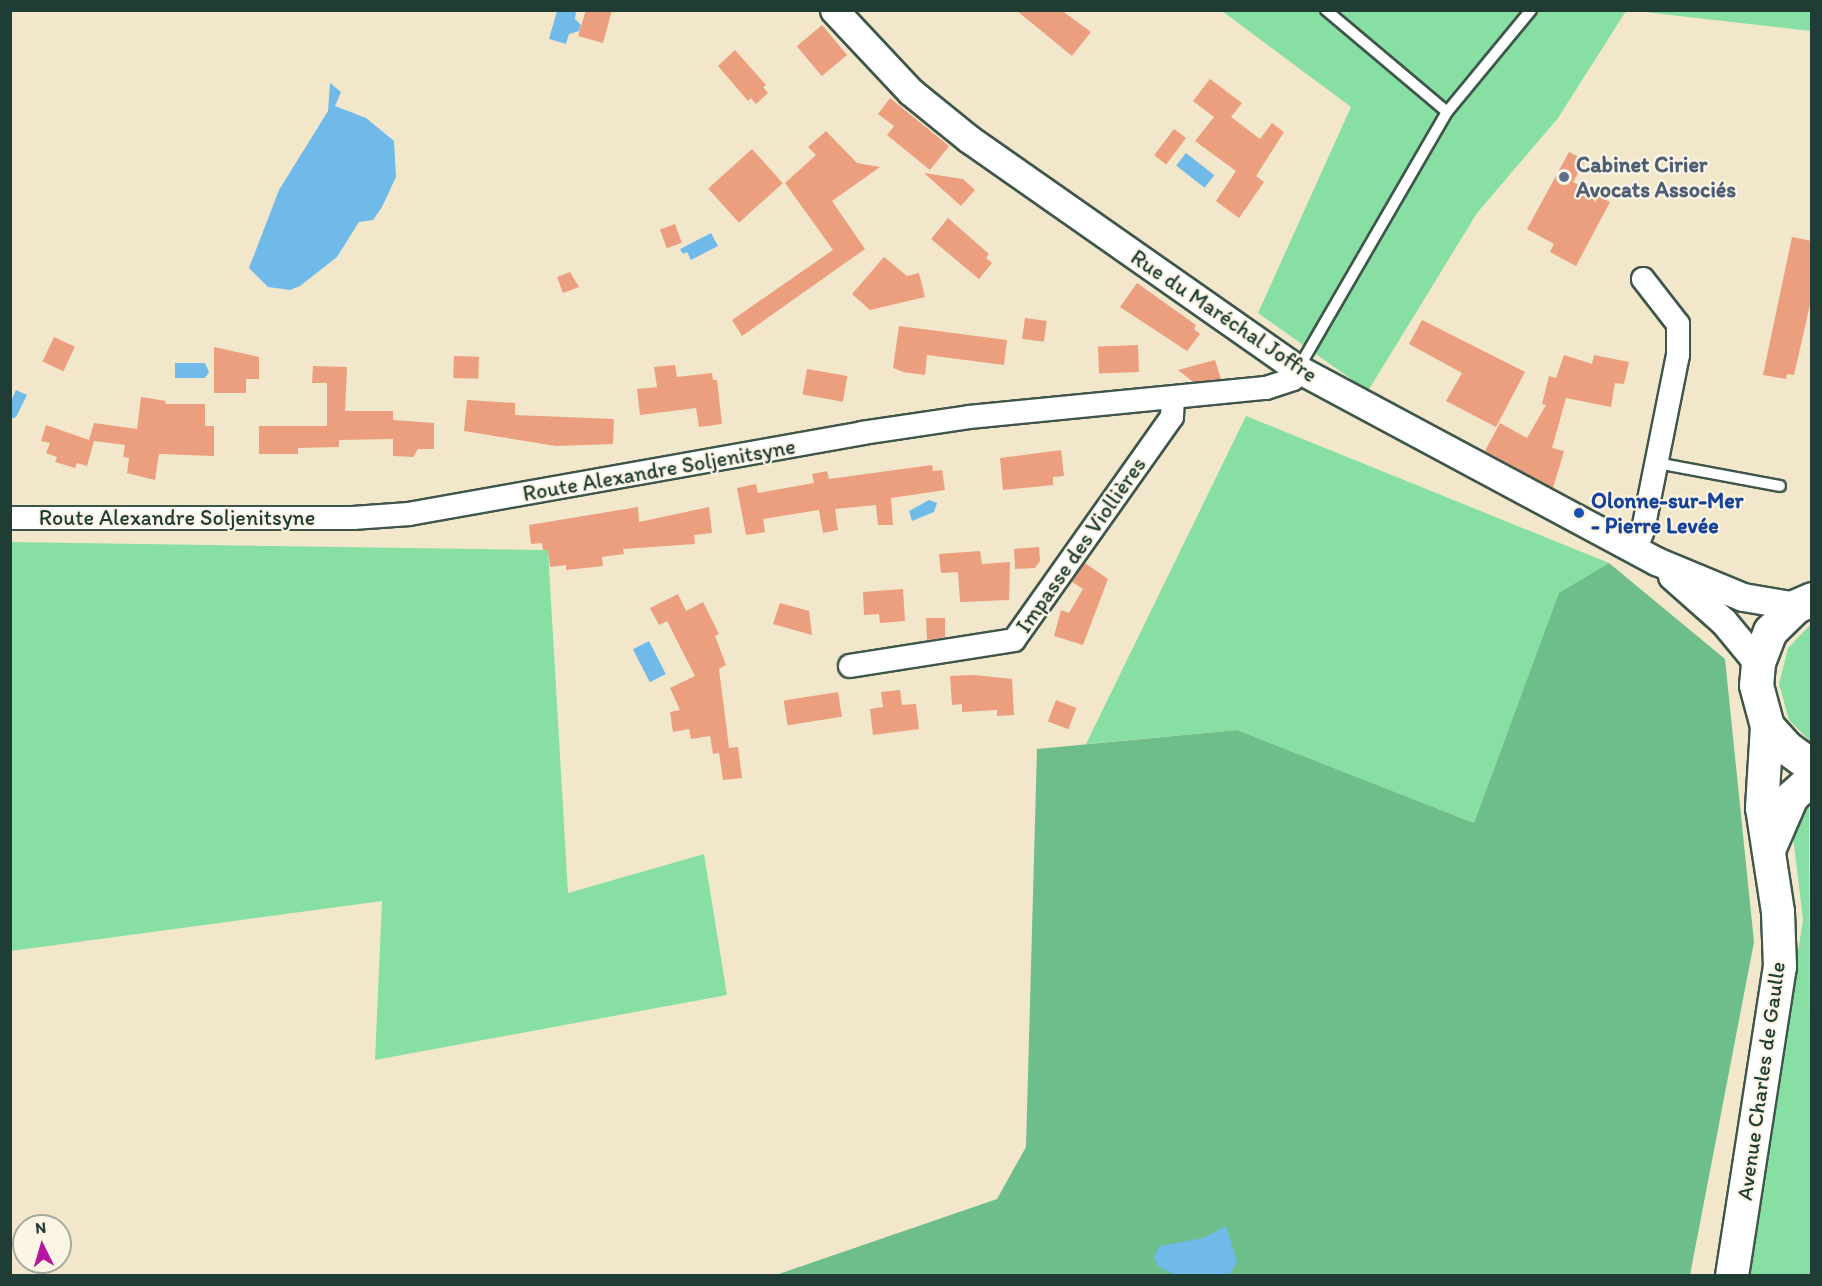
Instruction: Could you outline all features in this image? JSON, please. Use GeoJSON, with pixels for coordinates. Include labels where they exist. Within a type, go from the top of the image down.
{"type":"FeatureCollection","features":[{"type":"Feature","properties":{"kind":"main road"},"geometry":{"type":"LineString","coordinates":[[1804,603],[1770,631],[1758,663],[1756,685],[1767,726],[1787,748],[1812,766]]}},
{"type":"Feature","properties":{"kind":"main road","name":"Avenue Charles de Gaulle"},"geometry":{"type":"LineString","coordinates":[[1732,1275],[1780,967],[1778,912],[1762,808],[1767,726]]}},
{"type":"Feature","properties":{"kind":"main road"},"geometry":{"type":"LineString","coordinates":[[1769,849],[1792,797],[1812,779]]}},
{"type":"Feature","properties":{"kind":"street","name":"Rue du Maréchal Joffre"},"geometry":{"type":"LineString","coordinates":[[834,10],[911,93],[969,139],[1298,369],[1645,556],[1743,597],[1804,603]]}},
{"type":"Feature","properties":{"kind":"street"},"geometry":{"type":"LineString","coordinates":[[1642,279],[1678,324],[1678,355],[1658,463],[1645,556]]}},
{"type":"Feature","properties":{"kind":"street","name":"Route Alexandre Soljenitsyne"},"geometry":{"type":"LineString","coordinates":[[10,518],[353,518],[409,514],[862,433],[969,417],[1173,399],[1282,385],[1293,379],[1298,369]]}},
{"type":"Feature","properties":{"kind":"street","name":"Impasse des Viollières"},"geometry":{"type":"LineString","coordinates":[[850,666],[1014,640],[1172,417],[1173,399]]}},
{"type":"Feature","properties":{"kind":"street","name":"Rue du Maréchal Joffre"},"geometry":{"type":"LineString","coordinates":[[1645,556],[1724,622],[1758,663]]}},
{"type":"Feature","properties":{"kind":"lane"},"geometry":{"type":"LineString","coordinates":[[1326,10],[1447,112]]}},
{"type":"Feature","properties":{"kind":"lane"},"geometry":{"type":"LineString","coordinates":[[1298,369],[1447,112],[1531,10]]}},
{"type":"Feature","properties":{"kind":"lane"},"geometry":{"type":"LineString","coordinates":[[1658,463],[1780,486]]}},
{"type":"Feature","properties":{"kind":"green space"},"geometry":{"type":"Polygon","coordinates":[[[1222,11],[1626,11],[1558,118],[1477,213],[1368,391],[1258,313],[1351,107],[1222,11]]]}},
{"type":"Feature","properties":{"kind":"green space"},"geometry":{"type":"Polygon","coordinates":[[[1636,11],[1811,11],[1811,31],[1636,11]]]}},
{"type":"Feature","properties":{"kind":"green space"},"geometry":{"type":"Polygon","coordinates":[[[1246,416],[1609,563],[1559,594],[1474,823],[1237,730],[1086,744],[1246,416]]]}},
{"type":"Feature","properties":{"kind":"green space"},"geometry":{"type":"Polygon","coordinates":[[[10,542],[548,550],[568,893],[704,854],[727,995],[375,1060],[382,901],[11,951],[10,542]]]}},
{"type":"Feature","properties":{"kind":"green space"},"geometry":{"type":"Polygon","coordinates":[[[1609,563],[1725,659],[1754,942],[1690,1275],[773,1276],[997,1199],[1026,1147],[1037,749],[1237,730],[1474,823],[1559,593],[1609,563]]]}},
{"type":"Feature","properties":{"kind":"green space"},"geometry":{"type":"Polygon","coordinates":[[[1811,624],[1811,742],[1789,720],[1779,684],[1788,648],[1811,624]]]}},
{"type":"Feature","properties":{"kind":"green space"},"geometry":{"type":"Polygon","coordinates":[[[1809,798],[1811,1275],[1747,1276],[1803,920],[1792,828],[1809,798]]]}},
{"type":"Feature","properties":{"kind":"water"},"geometry":{"type":"Polygon","coordinates":[[[557,11],[576,11],[575,19],[581,25],[579,31],[569,34],[566,44],[549,39],[557,11]]]}},
{"type":"Feature","properties":{"kind":"water"},"geometry":{"type":"Polygon","coordinates":[[[330,83],[341,92],[335,106],[366,118],[394,141],[396,177],[382,207],[373,220],[359,222],[337,257],[300,286],[290,290],[268,287],[249,268],[279,190],[328,111],[330,83]]]}},
{"type":"Feature","properties":{"kind":"water"},"geometry":{"type":"Polygon","coordinates":[[[1186,153],[1214,175],[1205,188],[1176,166],[1186,153]]]}},
{"type":"Feature","properties":{"kind":"water"},"geometry":{"type":"Polygon","coordinates":[[[711,233],[718,246],[691,260],[687,252],[683,254],[680,249],[711,233]]]}},
{"type":"Feature","properties":{"kind":"water"},"geometry":{"type":"Polygon","coordinates":[[[175,363],[205,363],[209,372],[205,378],[175,378],[175,363]]]}},
{"type":"Feature","properties":{"kind":"water"},"geometry":{"type":"Polygon","coordinates":[[[16,390],[27,395],[16,417],[11,419],[11,401],[16,390]]]}},
{"type":"Feature","properties":{"kind":"water"},"geometry":{"type":"Polygon","coordinates":[[[929,500],[937,503],[934,512],[912,521],[909,511],[929,500]]]}},
{"type":"Feature","properties":{"kind":"water"},"geometry":{"type":"Polygon","coordinates":[[[649,641],[666,674],[650,682],[633,649],[649,641]]]}},
{"type":"Feature","properties":{"kind":"water"},"geometry":{"type":"Polygon","coordinates":[[[1226,1226],[1237,1262],[1229,1275],[1175,1275],[1158,1266],[1154,1257],[1160,1246],[1203,1238],[1226,1226]]]}},
{"type":"Feature","properties":{"kind":"building"},"geometry":{"type":"Polygon","coordinates":[[[586,10],[612,10],[603,43],[578,36],[586,10]]]}},
{"type":"Feature","properties":{"kind":"building"},"geometry":{"type":"Polygon","coordinates":[[[1016,10],[1061,10],[1091,32],[1072,56],[1016,10]]]}},
{"type":"Feature","properties":{"kind":"building"},"geometry":{"type":"Polygon","coordinates":[[[822,25],[847,55],[822,76],[797,46],[822,25]]]}},
{"type":"Feature","properties":{"kind":"building"},"geometry":{"type":"Polygon","coordinates":[[[735,50],[766,85],[763,87],[768,93],[756,104],[751,98],[748,101],[718,66],[735,50]]]}},
{"type":"Feature","properties":{"kind":"building"},"geometry":{"type":"Polygon","coordinates":[[[1210,79],[1242,103],[1231,117],[1260,139],[1272,123],[1284,132],[1256,176],[1264,182],[1239,218],[1216,201],[1236,171],[1195,141],[1214,117],[1193,101],[1210,79]]]}},
{"type":"Feature","properties":{"kind":"building"},"geometry":{"type":"Polygon","coordinates":[[[890,98],[949,146],[930,170],[887,135],[894,126],[878,114],[890,98]]]}},
{"type":"Feature","properties":{"kind":"building"},"geometry":{"type":"Polygon","coordinates":[[[1174,129],[1186,138],[1166,164],[1154,155],[1174,129]]]}},
{"type":"Feature","properties":{"kind":"building"},"geometry":{"type":"Polygon","coordinates":[[[826,131],[857,163],[880,167],[832,201],[865,249],[742,336],[732,320],[833,250],[785,183],[816,155],[808,147],[826,131]]]}},
{"type":"Feature","properties":{"kind":"building"},"geometry":{"type":"Polygon","coordinates":[[[752,149],[783,183],[739,223],[708,188],[752,149]]]}},
{"type":"Feature","properties":{"kind":"building"},"geometry":{"type":"Polygon","coordinates":[[[1569,152],[1585,160],[1573,182],[1610,202],[1576,266],[1550,252],[1554,244],[1527,229],[1569,152]]]}},
{"type":"Feature","properties":{"kind":"building"},"geometry":{"type":"Polygon","coordinates":[[[924,173],[963,179],[975,190],[961,206],[924,173]]]}},
{"type":"Feature","properties":{"kind":"building"},"geometry":{"type":"Polygon","coordinates":[[[948,218],[989,254],[986,258],[992,263],[979,279],[931,239],[948,218]]]}},
{"type":"Feature","properties":{"kind":"building"},"geometry":{"type":"Polygon","coordinates":[[[675,224],[682,243],[667,248],[660,229],[675,224]]]}},
{"type":"Feature","properties":{"kind":"building"},"geometry":{"type":"Polygon","coordinates":[[[1792,237],[1812,241],[1812,296],[1794,375],[1787,374],[1786,379],[1763,375],[1792,237]]]}},
{"type":"Feature","properties":{"kind":"building"},"geometry":{"type":"Polygon","coordinates":[[[884,257],[907,276],[919,273],[925,297],[870,310],[852,294],[884,257]]]}},
{"type":"Feature","properties":{"kind":"building"},"geometry":{"type":"Polygon","coordinates":[[[570,272],[579,287],[563,293],[557,277],[570,272]]]}},
{"type":"Feature","properties":{"kind":"building"},"geometry":{"type":"Polygon","coordinates":[[[1137,283],[1196,325],[1194,329],[1200,334],[1187,351],[1120,307],[1137,283]]]}},
{"type":"Feature","properties":{"kind":"building"},"geometry":{"type":"Polygon","coordinates":[[[1025,318],[1047,321],[1044,342],[1022,339],[1025,318]]]}},
{"type":"Feature","properties":{"kind":"building"},"geometry":{"type":"Polygon","coordinates":[[[1422,320],[1525,372],[1496,427],[1446,401],[1462,373],[1409,344],[1422,320]]]}},
{"type":"Feature","properties":{"kind":"building"},"geometry":{"type":"Polygon","coordinates":[[[899,326],[1007,340],[1004,365],[927,355],[925,375],[903,372],[893,368],[899,326]]]}},
{"type":"Feature","properties":{"kind":"building"},"geometry":{"type":"Polygon","coordinates":[[[54,337],[75,347],[63,371],[43,361],[54,337]]]}},
{"type":"Feature","properties":{"kind":"building"},"geometry":{"type":"Polygon","coordinates":[[[1138,345],[1139,372],[1099,373],[1098,346],[1138,345]]]}},
{"type":"Feature","properties":{"kind":"building"},"geometry":{"type":"Polygon","coordinates":[[[214,347],[259,357],[259,379],[246,379],[246,393],[214,393],[214,347]]]}},
{"type":"Feature","properties":{"kind":"building"},"geometry":{"type":"Polygon","coordinates":[[[1564,355],[1592,364],[1594,355],[1629,362],[1624,384],[1615,383],[1611,407],[1566,398],[1552,448],[1564,451],[1553,488],[1485,451],[1500,423],[1527,438],[1546,405],[1542,404],[1549,376],[1556,378],[1564,355]]]}},
{"type":"Feature","properties":{"kind":"building"},"geometry":{"type":"Polygon","coordinates":[[[454,356],[479,357],[478,379],[453,378],[454,356]]]}},
{"type":"Feature","properties":{"kind":"building"},"geometry":{"type":"Polygon","coordinates":[[[1215,360],[1221,379],[1193,382],[1178,370],[1215,360]]]}},
{"type":"Feature","properties":{"kind":"building"},"geometry":{"type":"Polygon","coordinates":[[[675,365],[677,377],[712,373],[713,380],[717,380],[722,424],[699,427],[696,408],[640,415],[637,389],[657,387],[654,367],[675,365]]]}},
{"type":"Feature","properties":{"kind":"building"},"geometry":{"type":"Polygon","coordinates":[[[313,366],[347,367],[345,411],[393,411],[393,420],[434,423],[434,449],[418,449],[413,457],[393,456],[393,439],[339,440],[339,447],[298,448],[298,454],[259,454],[259,426],[327,426],[327,383],[312,383],[313,366]]]}},
{"type":"Feature","properties":{"kind":"building"},"geometry":{"type":"Polygon","coordinates":[[[807,369],[847,376],[843,402],[802,395],[807,369]]]}},
{"type":"Feature","properties":{"kind":"building"},"geometry":{"type":"Polygon","coordinates":[[[141,397],[166,401],[165,404],[205,404],[205,426],[214,426],[214,456],[159,454],[155,480],[127,473],[129,458],[123,457],[125,445],[94,441],[87,466],[77,463],[75,468],[55,462],[57,457],[46,453],[50,443],[41,441],[46,425],[89,440],[94,423],[137,429],[141,397]]]}},
{"type":"Feature","properties":{"kind":"building"},"geometry":{"type":"Polygon","coordinates":[[[467,400],[515,403],[515,415],[614,419],[613,444],[556,446],[464,431],[467,400]]]}},
{"type":"Feature","properties":{"kind":"building"},"geometry":{"type":"Polygon","coordinates":[[[1061,450],[1064,476],[1053,477],[1053,485],[1003,490],[1000,458],[1061,450]]]}},
{"type":"Feature","properties":{"kind":"building"},"geometry":{"type":"Polygon","coordinates":[[[932,465],[933,471],[942,470],[945,490],[891,498],[893,525],[878,525],[876,505],[835,509],[838,530],[823,533],[819,510],[763,519],[765,532],[746,535],[737,488],[756,484],[758,493],[814,483],[812,474],[827,471],[829,479],[932,465]]]}},
{"type":"Feature","properties":{"kind":"building"},"geometry":{"type":"Polygon","coordinates":[[[638,507],[639,522],[709,507],[712,533],[694,535],[695,544],[623,549],[624,554],[602,557],[603,566],[566,570],[566,565],[550,567],[548,550],[543,550],[542,543],[531,544],[529,525],[638,507]]]}},
{"type":"Feature","properties":{"kind":"building"},"geometry":{"type":"Polygon","coordinates":[[[1039,547],[1040,561],[1035,568],[1015,569],[1014,549],[1039,547]]]}},
{"type":"Feature","properties":{"kind":"building"},"geometry":{"type":"Polygon","coordinates":[[[980,551],[982,564],[1010,562],[1009,600],[960,602],[958,572],[941,573],[939,554],[980,551]]]}},
{"type":"Feature","properties":{"kind":"building"},"geometry":{"type":"Polygon","coordinates":[[[1085,563],[1108,579],[1083,645],[1054,636],[1061,610],[1069,613],[1083,589],[1072,582],[1085,563]]]}},
{"type":"Feature","properties":{"kind":"building"},"geometry":{"type":"Polygon","coordinates":[[[903,589],[905,621],[880,623],[879,614],[864,615],[863,592],[903,589]]]}},
{"type":"Feature","properties":{"kind":"building"},"geometry":{"type":"Polygon","coordinates":[[[678,594],[686,611],[703,602],[719,634],[715,636],[726,665],[719,669],[729,748],[738,747],[742,778],[723,780],[719,753],[713,754],[710,736],[691,739],[689,729],[673,732],[670,712],[680,710],[670,688],[695,676],[667,621],[659,625],[650,608],[678,594]]]}},
{"type":"Feature","properties":{"kind":"building"},"geometry":{"type":"Polygon","coordinates":[[[780,603],[809,611],[812,635],[773,624],[780,603]]]}},
{"type":"Feature","properties":{"kind":"building"},"geometry":{"type":"Polygon","coordinates":[[[926,618],[945,618],[945,637],[927,640],[926,618]]]}},
{"type":"Feature","properties":{"kind":"building"},"geometry":{"type":"Polygon","coordinates":[[[974,675],[1012,679],[1014,715],[997,716],[997,710],[962,712],[962,704],[952,705],[950,676],[974,675]]]}},
{"type":"Feature","properties":{"kind":"building"},"geometry":{"type":"Polygon","coordinates":[[[900,690],[902,705],[916,704],[919,729],[873,735],[870,709],[883,707],[881,692],[900,690]]]}},
{"type":"Feature","properties":{"kind":"building"},"geometry":{"type":"Polygon","coordinates":[[[838,692],[842,717],[788,725],[784,701],[838,692]]]}},
{"type":"Feature","properties":{"kind":"building"},"geometry":{"type":"Polygon","coordinates":[[[1056,700],[1077,708],[1068,729],[1048,721],[1056,700]]]}},
{"type":"Feature","properties":{"kind":"place","name":"Cabinet Cirier Avocats Associés"},"geometry":{"type":"Point","coordinates":[1564,177]}},
{"type":"Feature","properties":{"kind":"place","name":"Olonne-sur-Mer - Pierre Levée"},"geometry":{"type":"Point","coordinates":[1579,513]}}]}
